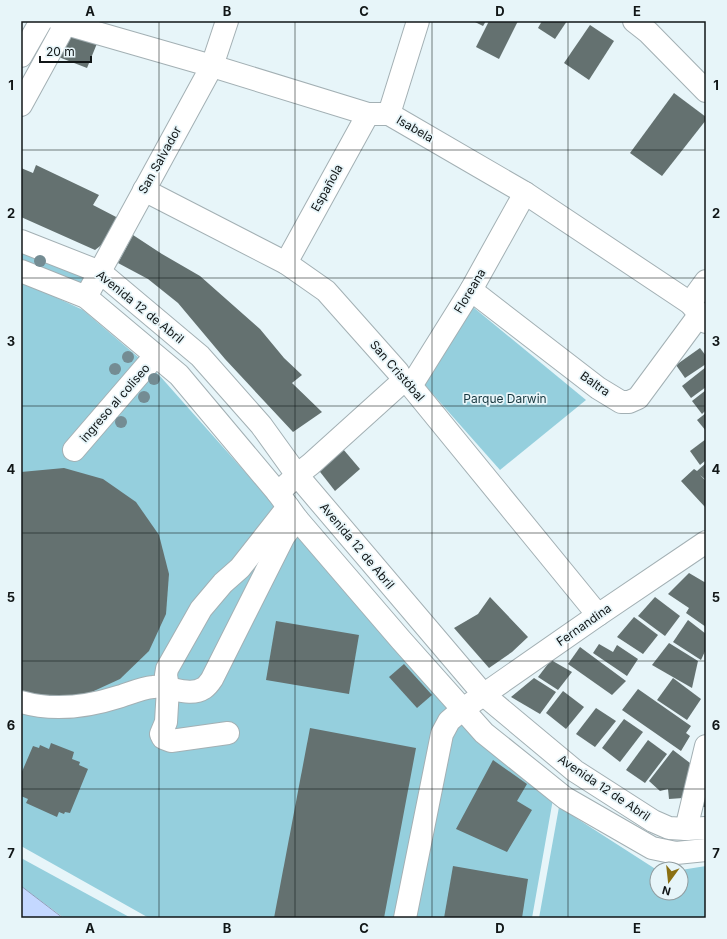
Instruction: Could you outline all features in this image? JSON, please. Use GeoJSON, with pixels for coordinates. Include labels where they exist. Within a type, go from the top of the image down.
{"type":"FeatureCollection","features":[{"type":"Feature","properties":{"kind":"street"},"geometry":{"type":"LineString","coordinates":[[21,56],[41,21]]}},
{"type":"Feature","properties":{"kind":"street","name":"San Salvador"},"geometry":{"type":"LineString","coordinates":[[86,297],[212,66],[227,21]]}},
{"type":"Feature","properties":{"kind":"street","name":"Española"},"geometry":{"type":"LineString","coordinates":[[286,263],[378,114],[418,21]]}},
{"type":"Feature","properties":{"kind":"street"},"geometry":{"type":"LineString","coordinates":[[21,105],[64,22]]}},
{"type":"Feature","properties":{"kind":"street","name":"Isabela"},"geometry":{"type":"LineString","coordinates":[[64,22],[378,114],[525,193],[699,313]]}},
{"type":"Feature","properties":{"kind":"street"},"geometry":{"type":"LineString","coordinates":[[647,25],[706,91]]}},
{"type":"Feature","properties":{"kind":"street","name":"San Cristóbal"},"geometry":{"type":"LineString","coordinates":[[144,190],[286,263],[326,291],[398,372],[598,614]]}},
{"type":"Feature","properties":{"kind":"street","name":"Floreana"},"geometry":{"type":"LineString","coordinates":[[288,506],[297,475],[407,383],[471,290],[525,193]]}},
{"type":"Feature","properties":{"kind":"street","name":"Avenida 12 de Abril"},"geometry":{"type":"LineString","coordinates":[[21,241],[100,272],[200,356],[261,426],[297,475],[484,694],[575,771],[653,821],[669,828],[696,829]]}},
{"type":"Feature","properties":{"kind":"street","name":"Avenida 12 de Abril"},"geometry":{"type":"LineString","coordinates":[[21,271],[86,297],[179,375],[288,506],[484,733],[565,798],[652,848],[676,853],[706,850]]}},
{"type":"Feature","properties":{"kind":"street","name":"Baltra"},"geometry":{"type":"LineString","coordinates":[[471,290],[598,388],[621,402],[629,402],[638,398],[699,313],[706,281]]}},
{"type":"Feature","properties":{"kind":"street","name":"ingreso al coliseo"},"geometry":{"type":"LineString","coordinates":[[74,450],[156,356]]}},
{"type":"Feature","properties":{"kind":"street"},"geometry":{"type":"LineString","coordinates":[[228,733],[170,741],[163,738],[161,734],[166,722],[168,688],[166,675],[167,669],[201,609],[223,583],[240,568],[288,506]]}},
{"type":"Feature","properties":{"kind":"street"},"geometry":{"type":"LineString","coordinates":[[21,702],[42,706],[76,706],[105,701],[152,687],[168,688],[187,692],[194,692],[204,688],[212,679],[284,536],[288,506]]}},
{"type":"Feature","properties":{"kind":"street","name":"Fernandina"},"geometry":{"type":"LineString","coordinates":[[405,918],[442,734],[448,721],[598,614],[706,542]]}},
{"type":"Feature","properties":{"kind":"street"},"geometry":{"type":"LineString","coordinates":[[696,829],[706,746]]}},
{"type":"Feature","properties":{"kind":"green space"},"geometry":{"type":"Polygon","coordinates":[[[21,242],[98,272],[86,295],[21,269],[21,242]]]}},
{"type":"Feature","properties":{"kind":"green space"},"geometry":{"type":"Polygon","coordinates":[[[21,281],[83,310],[159,375],[269,499],[553,799],[532,918],[149,918],[21,846],[21,281]]]}},
{"type":"Feature","properties":{"kind":"green space","name":"Parque Darwin"},"geometry":{"type":"Polygon","coordinates":[[[473,307],[586,400],[500,470],[423,383],[473,307]]]}},
{"type":"Feature","properties":{"kind":"green space"},"geometry":{"type":"Polygon","coordinates":[[[559,807],[649,865],[649,901],[689,901],[689,869],[706,866],[706,918],[539,918],[559,807]]]}},
{"type":"Feature","properties":{"kind":"green space"},"geometry":{"type":"Polygon","coordinates":[[[21,858],[131,918],[64,918],[21,886],[21,858]]]}},
{"type":"Feature","properties":{"kind":"shaded area"},"geometry":{"type":"Polygon","coordinates":[[[21,886],[63,918],[21,918],[21,886]]]}},
{"type":"Feature","properties":{"kind":"building"},"geometry":{"type":"Polygon","coordinates":[[[473,21],[486,21],[483,26],[473,21]]]}},
{"type":"Feature","properties":{"kind":"building"},"geometry":{"type":"Polygon","coordinates":[[[489,21],[518,21],[499,59],[476,47],[489,21]]]}},
{"type":"Feature","properties":{"kind":"building"},"geometry":{"type":"Polygon","coordinates":[[[542,21],[567,21],[555,39],[538,28],[542,21]]]}},
{"type":"Feature","properties":{"kind":"building"},"geometry":{"type":"Polygon","coordinates":[[[590,25],[614,41],[589,80],[564,63],[590,25]]]}},
{"type":"Feature","properties":{"kind":"building"},"geometry":{"type":"Polygon","coordinates":[[[68,32],[98,41],[87,68],[56,56],[68,32]]]}},
{"type":"Feature","properties":{"kind":"building"},"geometry":{"type":"Polygon","coordinates":[[[674,93],[706,117],[706,120],[662,176],[630,153],[674,93]]]}},
{"type":"Feature","properties":{"kind":"building"},"geometry":{"type":"Polygon","coordinates":[[[36,165],[99,195],[93,205],[120,219],[104,243],[95,250],[21,217],[21,168],[33,173],[36,165]]]}},
{"type":"Feature","properties":{"kind":"building"},"geometry":{"type":"Polygon","coordinates":[[[133,235],[200,276],[260,329],[284,358],[302,375],[292,383],[322,412],[293,432],[225,359],[178,303],[148,279],[118,263],[133,235]]]}},
{"type":"Feature","properties":{"kind":"building"},"geometry":{"type":"Polygon","coordinates":[[[700,348],[706,356],[706,364],[685,378],[676,365],[700,348]]]}},
{"type":"Feature","properties":{"kind":"building"},"geometry":{"type":"Polygon","coordinates":[[[706,367],[706,387],[691,398],[682,386],[706,367]]]}},
{"type":"Feature","properties":{"kind":"building"},"geometry":{"type":"Polygon","coordinates":[[[706,390],[706,410],[702,414],[692,401],[706,390]]]}},
{"type":"Feature","properties":{"kind":"building"},"geometry":{"type":"Polygon","coordinates":[[[706,413],[706,431],[697,420],[706,413]]]}},
{"type":"Feature","properties":{"kind":"building"},"geometry":{"type":"Polygon","coordinates":[[[706,439],[706,460],[700,465],[690,451],[706,439]]]}},
{"type":"Feature","properties":{"kind":"building"},"geometry":{"type":"Polygon","coordinates":[[[343,449],[360,469],[335,491],[317,468],[343,449]]]}},
{"type":"Feature","properties":{"kind":"building"},"geometry":{"type":"Polygon","coordinates":[[[706,463],[706,480],[700,475],[706,481],[705,507],[681,481],[694,469],[697,471],[706,463]]]}},
{"type":"Feature","properties":{"kind":"building"},"geometry":{"type":"Polygon","coordinates":[[[64,468],[103,479],[136,502],[159,535],[169,574],[166,614],[149,651],[120,679],[83,696],[43,699],[21,693],[21,472],[64,468]]]}},
{"type":"Feature","properties":{"kind":"building"},"geometry":{"type":"Polygon","coordinates":[[[689,573],[706,583],[706,627],[686,613],[689,608],[668,594],[689,573]]]}},
{"type":"Feature","properties":{"kind":"building"},"geometry":{"type":"Polygon","coordinates":[[[490,597],[528,637],[512,652],[489,668],[454,628],[478,614],[490,597]]]}},
{"type":"Feature","properties":{"kind":"building"},"geometry":{"type":"Polygon","coordinates":[[[655,597],[680,616],[665,636],[638,616],[655,597]]]}},
{"type":"Feature","properties":{"kind":"building"},"geometry":{"type":"Polygon","coordinates":[[[634,617],[658,635],[643,654],[617,637],[634,617]]]}},
{"type":"Feature","properties":{"kind":"building"},"geometry":{"type":"Polygon","coordinates":[[[688,620],[706,634],[706,649],[701,660],[673,642],[688,620]]]}},
{"type":"Feature","properties":{"kind":"building"},"geometry":{"type":"Polygon","coordinates":[[[276,621],[359,635],[349,694],[266,680],[276,621]]]}},
{"type":"Feature","properties":{"kind":"building"},"geometry":{"type":"Polygon","coordinates":[[[669,643],[698,661],[692,688],[652,665],[669,643]]]}},
{"type":"Feature","properties":{"kind":"building"},"geometry":{"type":"Polygon","coordinates":[[[599,644],[613,652],[617,645],[638,659],[627,676],[593,653],[599,644]]]}},
{"type":"Feature","properties":{"kind":"building"},"geometry":{"type":"Polygon","coordinates":[[[580,647],[626,681],[612,695],[568,664],[580,647]]]}},
{"type":"Feature","properties":{"kind":"building"},"geometry":{"type":"Polygon","coordinates":[[[551,660],[572,672],[558,690],[538,677],[551,660]]]}},
{"type":"Feature","properties":{"kind":"building"},"geometry":{"type":"Polygon","coordinates":[[[404,664],[432,695],[417,708],[389,677],[404,664]]]}},
{"type":"Feature","properties":{"kind":"building"},"geometry":{"type":"Polygon","coordinates":[[[534,678],[556,692],[540,714],[511,697],[534,678]]]}},
{"type":"Feature","properties":{"kind":"building"},"geometry":{"type":"Polygon","coordinates":[[[673,678],[701,699],[687,720],[657,700],[673,678]]]}},
{"type":"Feature","properties":{"kind":"building"},"geometry":{"type":"Polygon","coordinates":[[[638,689],[691,726],[686,733],[690,736],[681,751],[622,710],[638,689]]]}},
{"type":"Feature","properties":{"kind":"building"},"geometry":{"type":"Polygon","coordinates":[[[563,691],[584,707],[566,729],[546,713],[563,691]]]}},
{"type":"Feature","properties":{"kind":"building"},"geometry":{"type":"Polygon","coordinates":[[[596,708],[616,721],[595,747],[576,734],[596,708]]]}},
{"type":"Feature","properties":{"kind":"building"},"geometry":{"type":"Polygon","coordinates":[[[624,719],[643,732],[620,762],[602,748],[624,719]]]}},
{"type":"Feature","properties":{"kind":"building"},"geometry":{"type":"Polygon","coordinates":[[[310,728],[416,748],[384,918],[274,918],[310,728]]]}},
{"type":"Feature","properties":{"kind":"building"},"geometry":{"type":"Polygon","coordinates":[[[648,740],[667,754],[645,783],[626,770],[648,740]]]}},
{"type":"Feature","properties":{"kind":"building"},"geometry":{"type":"Polygon","coordinates":[[[51,743],[74,752],[72,759],[80,762],[79,765],[88,769],[70,813],[65,812],[64,814],[59,812],[57,817],[26,803],[28,799],[21,796],[21,774],[33,746],[39,748],[40,745],[49,749],[51,743]]]}},
{"type":"Feature","properties":{"kind":"building"},"geometry":{"type":"Polygon","coordinates":[[[673,750],[690,763],[683,798],[669,799],[668,789],[660,791],[649,781],[673,750]]]}},
{"type":"Feature","properties":{"kind":"building"},"geometry":{"type":"Polygon","coordinates":[[[493,760],[527,784],[517,801],[532,810],[507,852],[456,829],[493,760]]]}},
{"type":"Feature","properties":{"kind":"building"},"geometry":{"type":"Polygon","coordinates":[[[706,792],[706,807],[702,807],[706,792]]]}},
{"type":"Feature","properties":{"kind":"building"},"geometry":{"type":"Polygon","coordinates":[[[453,866],[528,879],[522,918],[444,918],[453,866]]]}}]}
